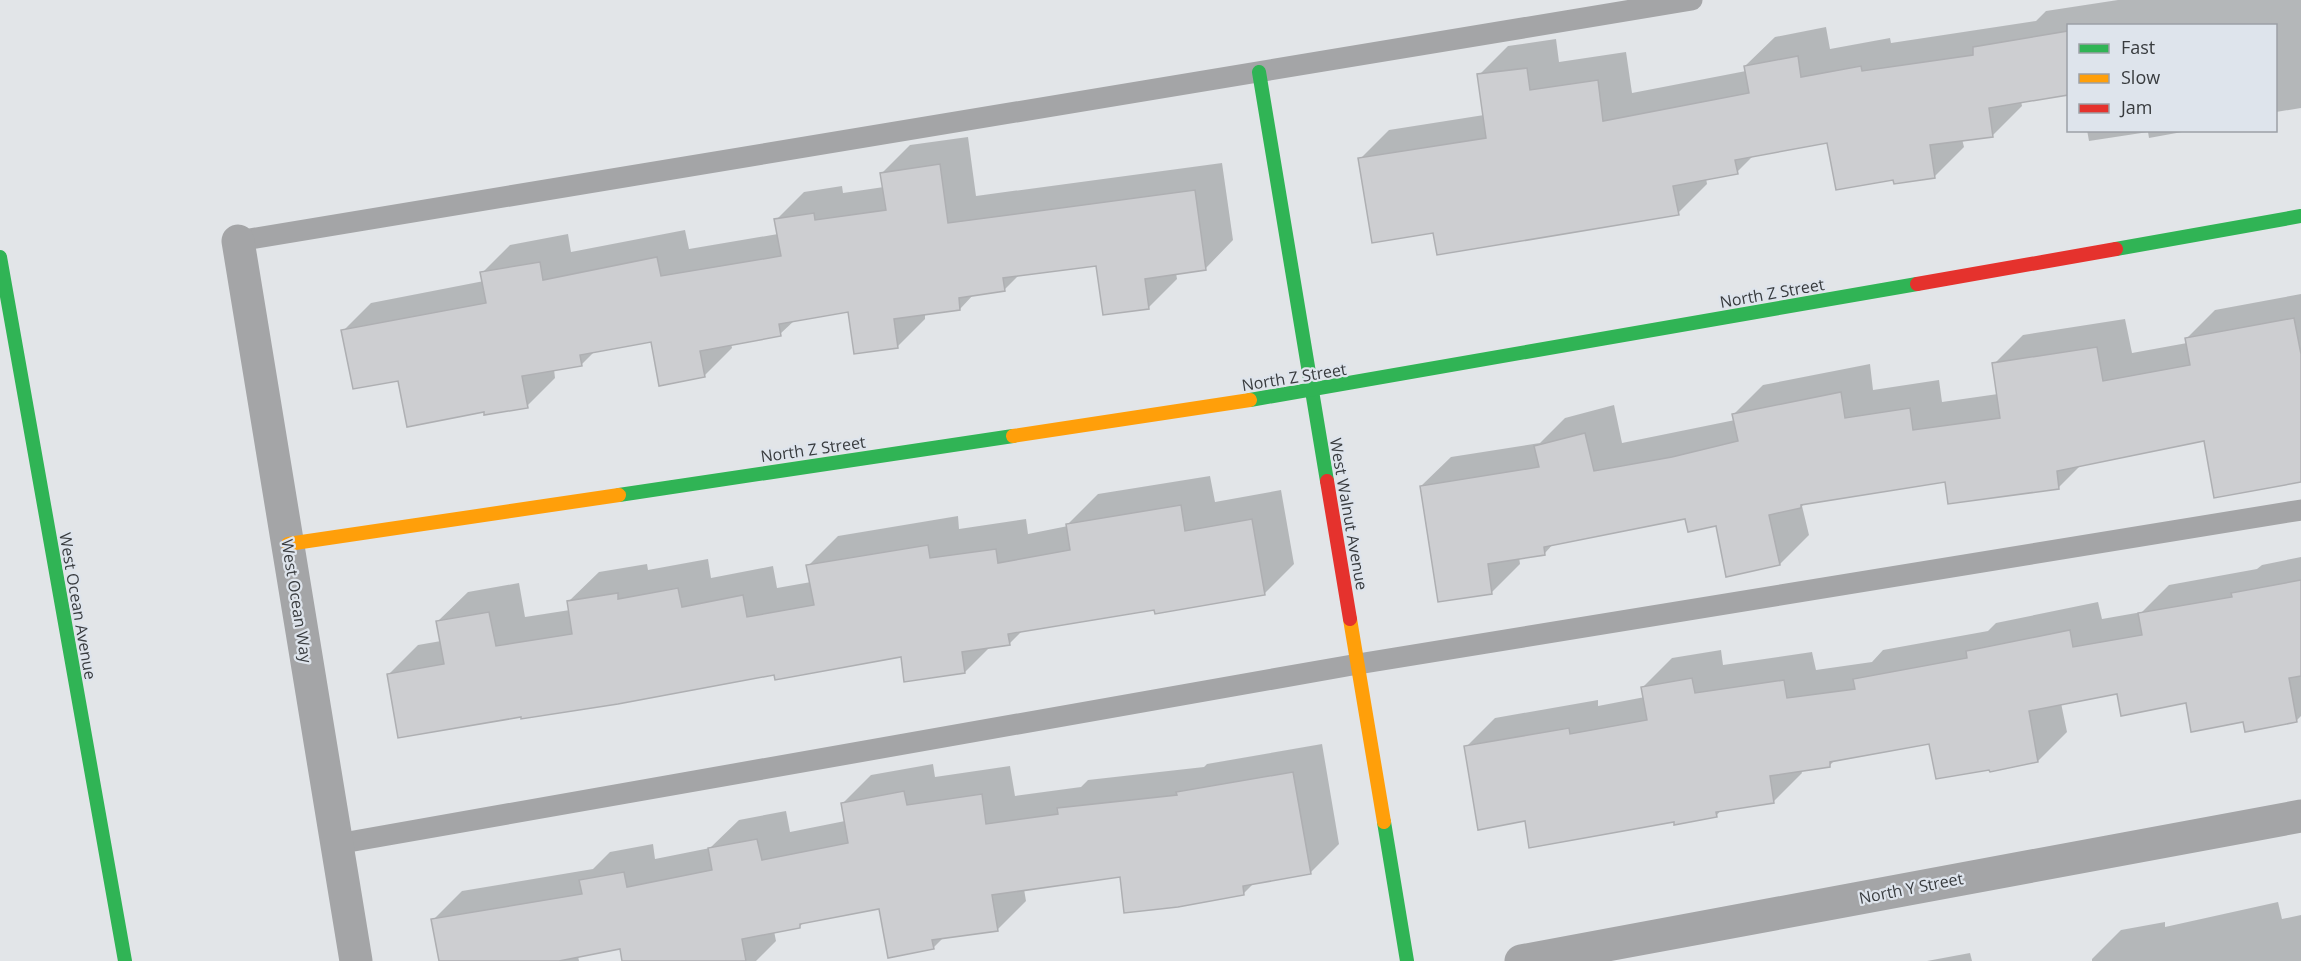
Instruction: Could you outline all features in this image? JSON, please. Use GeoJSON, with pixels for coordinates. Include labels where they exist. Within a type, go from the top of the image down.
{"type":"FeatureCollection","features":[{"type":"Feature","properties":{"kind":"street","name":"West Walnut Avenue"},"geometry":{"type":"LineString","coordinates":[[1259,72],[1407,961]]}},
{"type":"Feature","properties":{"kind":"street","name":"North Z Street"},"geometry":{"type":"LineString","coordinates":[[288,544],[1312,391],[2301,216]]}},
{"type":"Feature","properties":{"kind":"street","name":"West Ocean Way"},"geometry":{"type":"LineString","coordinates":[[238,241],[356,961]]}},
{"type":"Feature","properties":{"kind":"street","name":"West Ocean Avenue"},"geometry":{"type":"LineString","coordinates":[[0,257],[125,961]]}},
{"type":"Feature","properties":{"kind":"street","name":"North Y Street"},"geometry":{"type":"LineString","coordinates":[[1521,961],[2301,816]]}},
{"type":"Feature","properties":{"kind":"lane"},"geometry":{"type":"LineString","coordinates":[[238,241],[1692,0]]}},
{"type":"Feature","properties":{"kind":"lane"},"geometry":{"type":"LineString","coordinates":[[337,844],[1358,664],[2301,510]]}},
{"type":"Feature","properties":{"kind":"building"},"geometry":{"type":"Polygon","coordinates":[[[2067,31],[2067,95],[1989,108],[1993,137],[1930,145],[1935,178],[1894,184],[1893,180],[1836,190],[1827,143],[1735,160],[1738,174],[1673,186],[1679,215],[1437,255],[1433,233],[1372,243],[1358,158],[1486,138],[1477,74],[1527,68],[1530,90],[1598,80],[1603,121],[1749,93],[1744,66],[1798,56],[1801,77],[1861,66],[1862,71],[1973,55],[1973,47],[2067,31]]]}},
{"type":"Feature","properties":{"kind":"building"},"geometry":{"type":"Polygon","coordinates":[[[940,164],[948,223],[1195,190],[1206,270],[1145,279],[1149,309],[1103,315],[1096,266],[1003,278],[1005,291],[959,298],[960,310],[894,319],[898,348],[854,354],[848,312],[779,324],[781,336],[700,351],[705,377],[659,386],[651,342],[580,355],[582,366],[522,376],[528,408],[484,415],[484,412],[407,427],[398,381],[353,389],[341,330],[486,303],[480,272],[540,262],[543,280],[657,257],[661,276],[781,256],[774,219],[814,213],[815,220],[886,210],[880,173],[940,164]]]}},
{"type":"Feature","properties":{"kind":"building"},"geometry":{"type":"Polygon","coordinates":[[[2294,318],[2301,354],[2301,482],[2214,498],[2204,441],[2057,471],[2059,489],[1948,504],[1945,482],[1801,505],[1801,508],[1769,515],[1780,565],[1726,577],[1716,526],[1688,532],[1685,519],[1544,547],[1545,555],[1488,564],[1492,594],[1438,602],[1420,486],[1539,467],[1534,446],[1585,433],[1594,471],[1672,457],[1738,441],[1732,414],[1841,392],[1845,418],[1910,408],[1913,430],[2000,418],[1992,363],[2097,347],[2103,381],[2190,365],[2185,338],[2294,318]]]}},
{"type":"Feature","properties":{"kind":"building"},"geometry":{"type":"Polygon","coordinates":[[[1181,505],[1185,531],[1252,519],[1265,595],[1155,614],[1154,610],[1008,634],[1010,645],[962,652],[965,673],[904,682],[901,657],[775,680],[774,675],[618,704],[521,719],[521,717],[398,738],[387,674],[444,664],[436,621],[489,612],[496,646],[572,634],[567,601],[618,593],[618,599],[678,588],[682,607],[743,595],[747,617],[814,605],[806,565],[928,545],[930,558],[996,549],[998,563],[1070,550],[1066,524],[1181,505]]]}},
{"type":"Feature","properties":{"kind":"building"},"geometry":{"type":"Polygon","coordinates":[[[2301,580],[2301,676],[2289,678],[2297,722],[2245,732],[2243,722],[2191,732],[2186,703],[2121,716],[2117,694],[2029,711],[2038,762],[1990,772],[1989,770],[1936,779],[1929,744],[1830,762],[1830,767],[1770,776],[1774,803],[1716,812],[1717,817],[1674,825],[1674,822],[1529,848],[1525,821],[1478,830],[1464,746],[1569,728],[1570,734],[1647,720],[1641,687],[1692,678],[1695,693],[1784,680],[1787,698],[1855,689],[1853,679],[1967,658],[1966,651],[2070,630],[2073,647],[2142,635],[2138,613],[2232,597],[2231,593],[2301,580]]]}},
{"type":"Feature","properties":{"kind":"building"},"geometry":{"type":"Polygon","coordinates":[[[1293,772],[1311,874],[1243,886],[1244,895],[1178,907],[1124,913],[1120,877],[992,895],[998,931],[932,940],[934,949],[888,958],[879,909],[800,924],[800,928],[742,939],[746,961],[622,961],[620,949],[559,961],[439,961],[431,919],[582,894],[579,880],[624,872],[627,887],[712,870],[708,848],[757,839],[762,860],[848,843],[841,803],[904,791],[907,805],[982,794],[986,824],[1058,814],[1057,808],[1177,795],[1176,792],[1293,772]]]}},
{"type":"Feature","properties":{"kind":"traffic: fast"},"geometry":{"type":"LineString","coordinates":[[1259,72],[1327,481]]}},
{"type":"Feature","properties":{"kind":"traffic: fast"},"geometry":{"type":"LineString","coordinates":[[2116,249],[2301,216]]}},
{"type":"Feature","properties":{"kind":"traffic: fast"},"geometry":{"type":"LineString","coordinates":[[0,257],[125,961]]}},
{"type":"Feature","properties":{"kind":"traffic: fast"},"geometry":{"type":"LineString","coordinates":[[1250,400],[1917,284]]}},
{"type":"Feature","properties":{"kind":"traffic: fast"},"geometry":{"type":"LineString","coordinates":[[619,495],[1013,436]]}},
{"type":"Feature","properties":{"kind":"traffic: fast"},"geometry":{"type":"LineString","coordinates":[[1384,822],[1407,961]]}},
{"type":"Feature","properties":{"kind":"traffic: slow"},"geometry":{"type":"LineString","coordinates":[[1013,436],[1250,400]]}},
{"type":"Feature","properties":{"kind":"traffic: slow"},"geometry":{"type":"LineString","coordinates":[[288,544],[619,495]]}},
{"type":"Feature","properties":{"kind":"traffic: slow"},"geometry":{"type":"LineString","coordinates":[[1350,619],[1384,822]]}},
{"type":"Feature","properties":{"kind":"traffic: jam"},"geometry":{"type":"LineString","coordinates":[[1917,284],[2116,249]]}},
{"type":"Feature","properties":{"kind":"traffic: jam"},"geometry":{"type":"LineString","coordinates":[[1327,481],[1350,619]]}}]}
